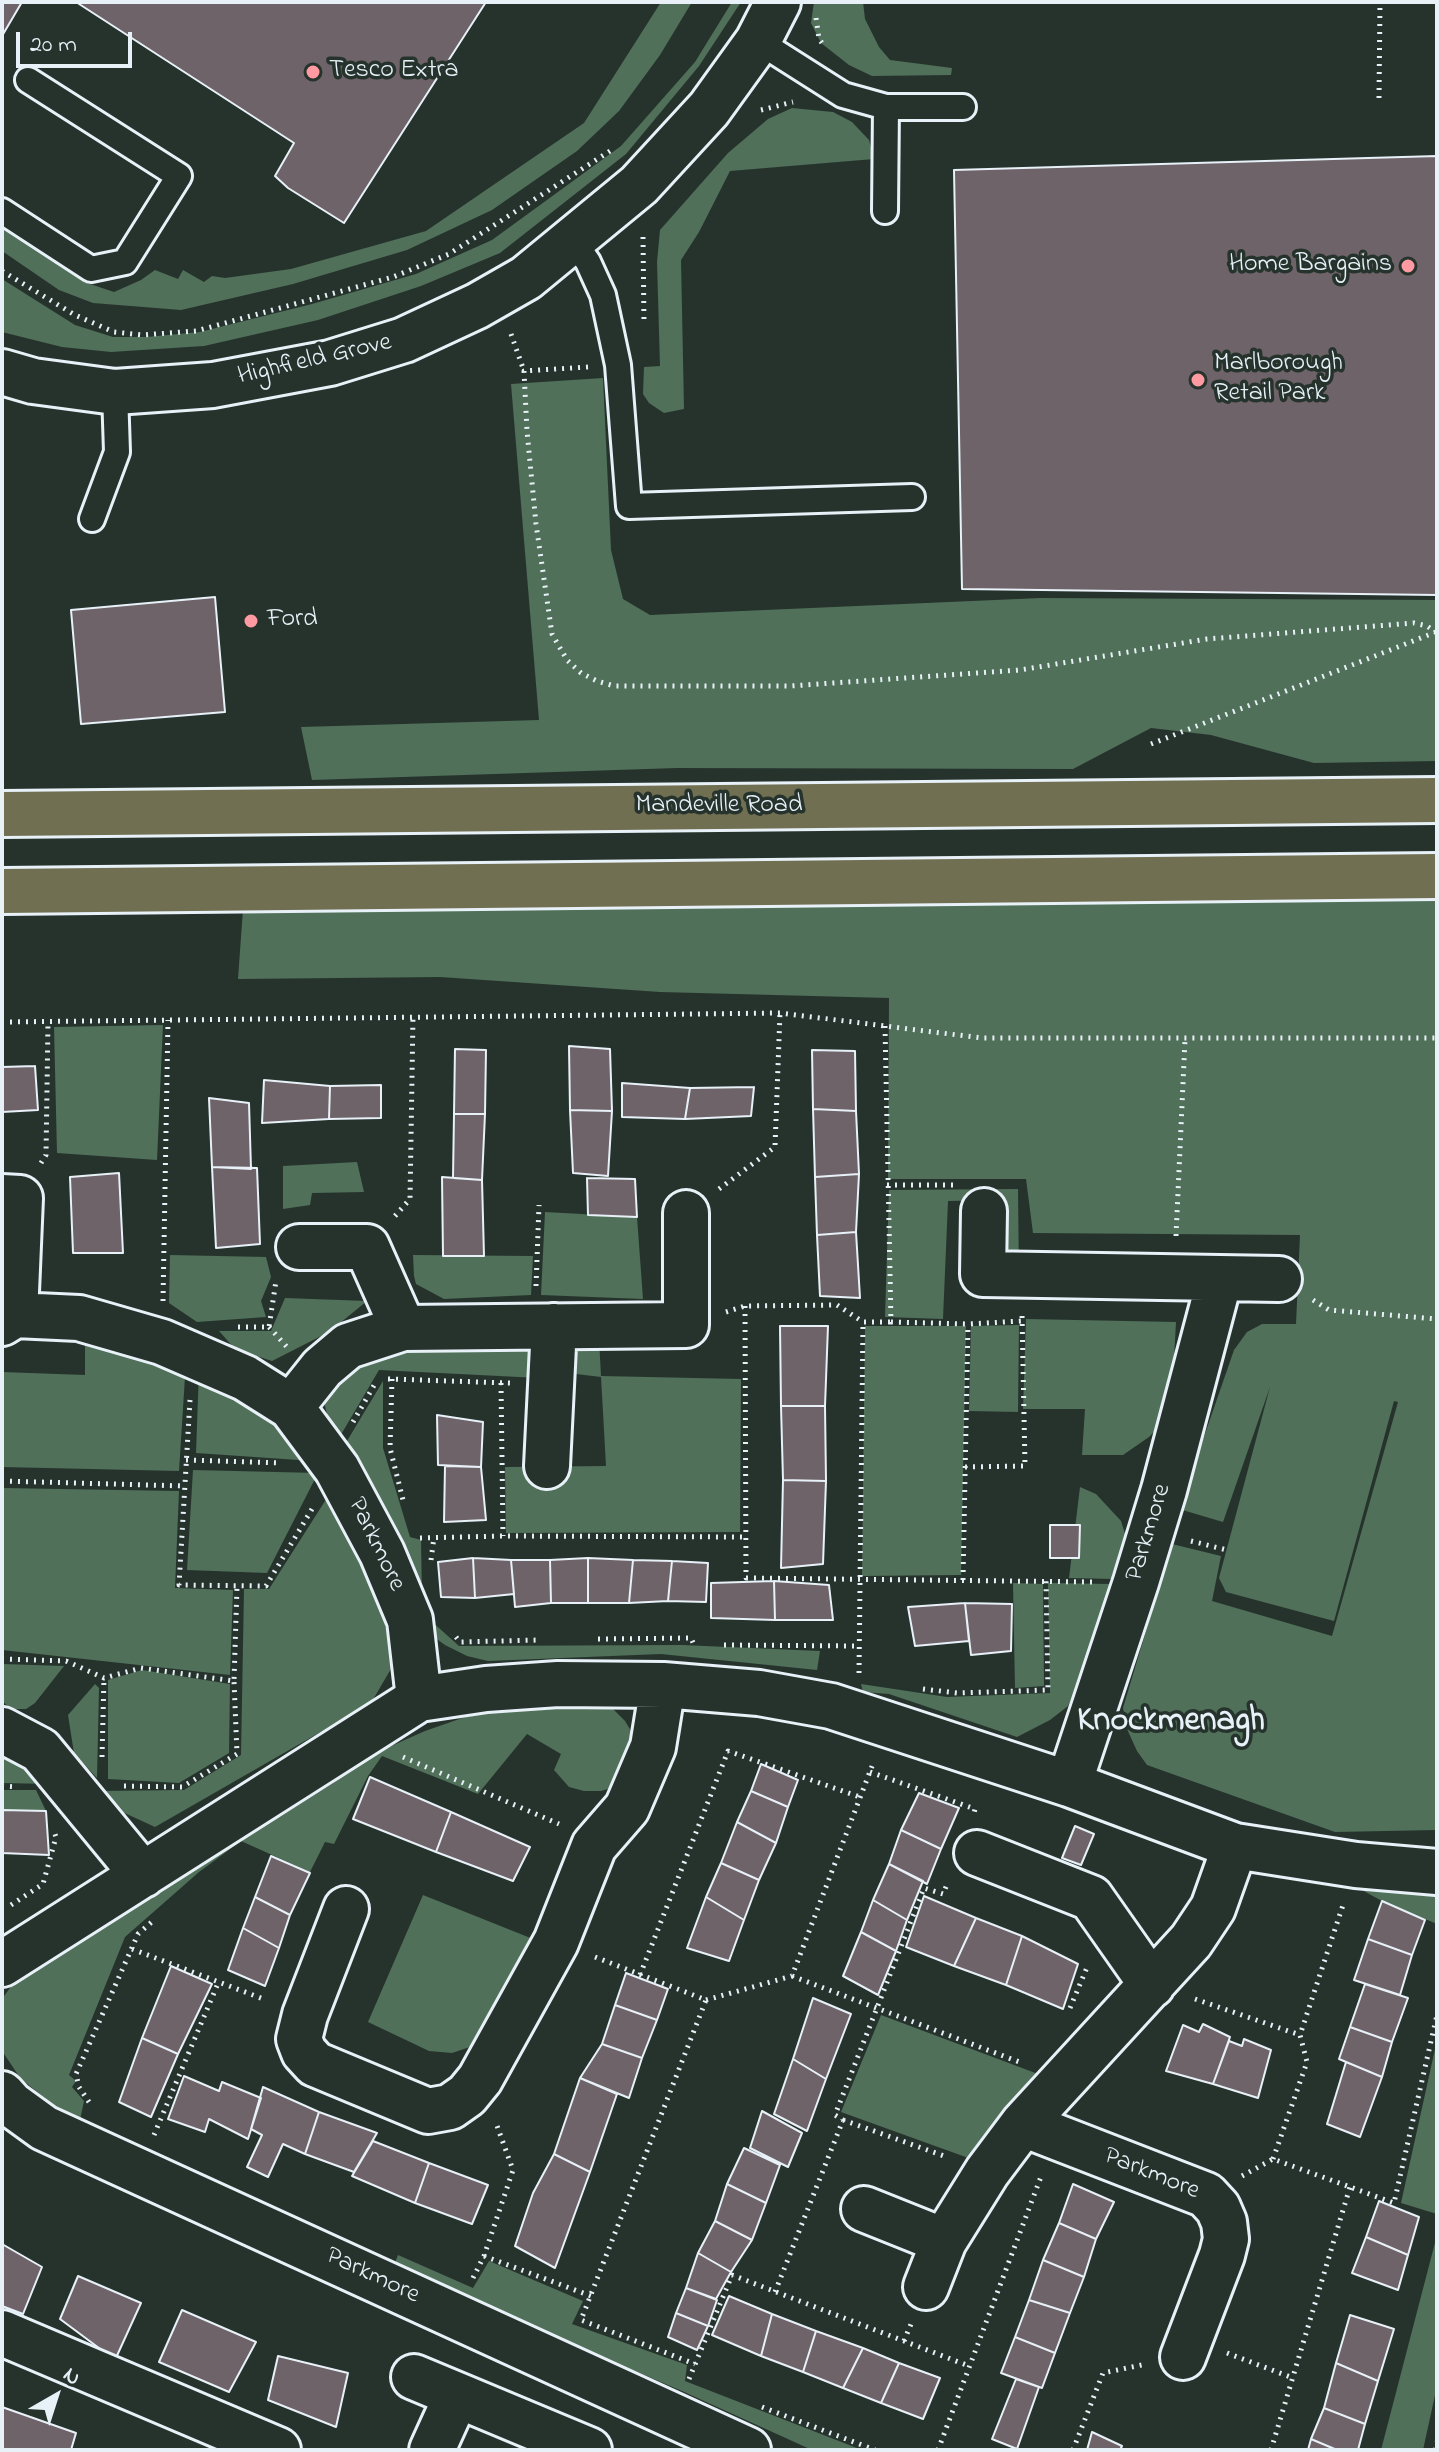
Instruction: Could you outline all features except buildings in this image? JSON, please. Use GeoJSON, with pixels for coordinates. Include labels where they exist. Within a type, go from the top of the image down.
{"type":"FeatureCollection","features":[{"type":"Feature","properties":{"kind":"main road","name":"Mandeville Road"},"geometry":{"type":"LineString","coordinates":[[2,814],[1437,800]]}},
{"type":"Feature","properties":{"kind":"main road"},"geometry":{"type":"LineString","coordinates":[[2,891],[1437,876]]}},
{"type":"Feature","properties":{"kind":"street","name":"Highfield Grove"},"geometry":{"type":"LineString","coordinates":[[2,372],[33,381],[115,392],[228,382],[330,363],[404,340],[477,306],[526,278],[639,185],[709,109],[758,41],[778,2]]}},
{"type":"Feature","properties":{"kind":"street","name":"Parkmore"},"geometry":{"type":"LineString","coordinates":[[11,1198],[8,1319],[79,1318],[177,1348],[245,1378],[291,1407],[337,1469],[382,1553],[410,1620],[419,1699]]}},
{"type":"Feature","properties":{"kind":"street"},"geometry":{"type":"LineString","coordinates":[[984,1211],[983,1274],[1279,1279]]}},
{"type":"Feature","properties":{"kind":"street"},"geometry":{"type":"LineString","coordinates":[[291,1407],[322,1368],[348,1346],[403,1328],[686,1325],[686,1213]]}},
{"type":"Feature","properties":{"kind":"street"},"geometry":{"type":"LineString","coordinates":[[299,1247],[367,1247],[403,1328]]}},
{"type":"Feature","properties":{"kind":"street","name":"Parkmore"},"geometry":{"type":"LineString","coordinates":[[1069,1784],[1164,1490],[1220,1278]]}},
{"type":"Feature","properties":{"kind":"street"},"geometry":{"type":"LineString","coordinates":[[545,1326],[551,1384],[547,1466]]}},
{"type":"Feature","properties":{"kind":"street"},"geometry":{"type":"LineString","coordinates":[[2,1964],[419,1699],[486,1689],[558,1684],[663,1685],[759,1693],[831,1706],[1069,1784],[1235,1846],[1356,1865],[1437,1872]]}},
{"type":"Feature","properties":{"kind":"street"},"geometry":{"type":"LineString","coordinates":[[346,1909],[305,2015],[299,2039],[304,2052],[315,2064],[428,2111],[450,2107],[467,2095],[480,2079],[556,1942],[594,1846],[627,1808],[653,1747],[663,1685]]}},
{"type":"Feature","properties":{"kind":"street"},"geometry":{"type":"LineString","coordinates":[[2,1730],[40,1750],[75,1799],[143,1875]]}},
{"type":"Feature","properties":{"kind":"street"},"geometry":{"type":"LineString","coordinates":[[926,2287],[944,2241],[987,2172],[1040,2130],[1064,2079],[1191,1941],[1213,1908],[1235,1846]]}},
{"type":"Feature","properties":{"kind":"street"},"geometry":{"type":"LineString","coordinates":[[966,1849],[1091,1898],[1152,1985]]}},
{"type":"Feature","properties":{"kind":"street","name":"Parkmore"},"geometry":{"type":"LineString","coordinates":[[2,2094],[44,2128],[748,2450]]}},
{"type":"Feature","properties":{"kind":"street","name":"Parkmore"},"geometry":{"type":"LineString","coordinates":[[1040,2130],[1206,2195],[1218,2208],[1226,2239],[1186,2348]]}},
{"type":"Feature","properties":{"kind":"street"},"geometry":{"type":"LineString","coordinates":[[864,2209],[944,2241]]}},
{"type":"Feature","properties":{"kind":"street"},"geometry":{"type":"LineString","coordinates":[[2,2333],[278,2450]]}},
{"type":"Feature","properties":{"kind":"street"},"geometry":{"type":"LineString","coordinates":[[414,2377],[589,2450]]}},
{"type":"Feature","properties":{"kind":"street"},"geometry":{"type":"LineString","coordinates":[[432,2450],[457,2395]]}},
{"type":"Feature","properties":{"kind":"lane"},"geometry":{"type":"LineString","coordinates":[[758,41],[843,95],[886,107],[963,107]]}},
{"type":"Feature","properties":{"kind":"lane"},"geometry":{"type":"LineString","coordinates":[[2,211],[91,269],[125,262],[179,176],[28,80]]}},
{"type":"Feature","properties":{"kind":"lane"},"geometry":{"type":"LineString","coordinates":[[885,211],[886,107]]}},
{"type":"Feature","properties":{"kind":"lane"},"geometry":{"type":"LineString","coordinates":[[573,240],[588,262],[603,295],[618,365],[629,506],[912,497]]}},
{"type":"Feature","properties":{"kind":"lane"},"geometry":{"type":"LineString","coordinates":[[92,519],[117,452],[115,392]]}},
{"type":"Feature","properties":{"kind":"path"},"geometry":{"type":"LineString","coordinates":[[1379,98],[1380,2]]}},
{"type":"Feature","properties":{"kind":"path"},"geometry":{"type":"LineString","coordinates":[[2,271],[75,315],[114,332],[142,335],[196,331],[393,277],[449,254],[616,147]]}},
{"type":"Feature","properties":{"kind":"path"},"geometry":{"type":"LineString","coordinates":[[1151,744],[1436,632]]}},
{"type":"Feature","properties":{"kind":"path"},"geometry":{"type":"LineString","coordinates":[[686,1213],[775,1147],[780,1013]]}},
{"type":"Feature","properties":{"kind":"path"},"geometry":{"type":"LineString","coordinates":[[2,1022],[780,1013],[982,1038],[1437,1038]]}},
{"type":"Feature","properties":{"kind":"path"},"geometry":{"type":"LineString","coordinates":[[367,1247],[410,1199],[413,1016]]}},
{"type":"Feature","properties":{"kind":"path"},"geometry":{"type":"LineString","coordinates":[[168,1020],[177,1348],[186,1460],[179,1585],[266,1586],[337,1469],[342,1440],[378,1379],[551,1384]]}},
{"type":"Feature","properties":{"kind":"path"},"geometry":{"type":"LineString","coordinates":[[11,1198],[46,1155],[48,1021]]}},
{"type":"Feature","properties":{"kind":"path"},"geometry":{"type":"LineString","coordinates":[[885,1026],[891,1322]]}},
{"type":"Feature","properties":{"kind":"path"},"geometry":{"type":"LineString","coordinates":[[1174,1277],[1185,1040]]}},
{"type":"Feature","properties":{"kind":"path"},"geometry":{"type":"LineString","coordinates":[[539,1205],[545,1326]]}},
{"type":"Feature","properties":{"kind":"path"},"geometry":{"type":"LineString","coordinates":[[226,1327],[269,1327],[279,1264],[299,1247]]}},
{"type":"Feature","properties":{"kind":"path"},"geometry":{"type":"LineString","coordinates":[[965,1467],[1025,1466],[1022,1274]]}},
{"type":"Feature","properties":{"kind":"path"},"geometry":{"type":"LineString","coordinates":[[1279,1279],[1329,1310],[1437,1319]]}},
{"type":"Feature","properties":{"kind":"path"},"geometry":{"type":"LineString","coordinates":[[686,1325],[745,1306],[837,1305],[863,1322],[968,1324],[1022,1321]]}},
{"type":"Feature","properties":{"kind":"path"},"geometry":{"type":"LineString","coordinates":[[745,1306],[746,1578],[1136,1582]]}},
{"type":"Feature","properties":{"kind":"path"},"geometry":{"type":"LineString","coordinates":[[858,1714],[863,1322]]}},
{"type":"Feature","properties":{"kind":"path"},"geometry":{"type":"LineString","coordinates":[[963,1580],[968,1324]]}},
{"type":"Feature","properties":{"kind":"path"},"geometry":{"type":"LineString","coordinates":[[392,1379],[390,1448],[405,1508]]}},
{"type":"Feature","properties":{"kind":"path"},"geometry":{"type":"LineString","coordinates":[[186,1460],[303,1464],[337,1469]]}},
{"type":"Feature","properties":{"kind":"path"},"geometry":{"type":"LineString","coordinates":[[2,1481],[185,1486]]}},
{"type":"Feature","properties":{"kind":"path"},"geometry":{"type":"LineString","coordinates":[[413,1538],[746,1537]]}},
{"type":"Feature","properties":{"kind":"path"},"geometry":{"type":"LineString","coordinates":[[915,1688],[957,1693],[1048,1690],[1046,1581]]}},
{"type":"Feature","properties":{"kind":"path"},"geometry":{"type":"LineString","coordinates":[[75,1799],[182,1787],[237,1754],[234,1681],[237,1586]]}},
{"type":"Feature","properties":{"kind":"path"},"geometry":{"type":"LineString","coordinates":[[2,1659],[66,1661],[104,1678],[141,1668],[234,1681]]}},
{"type":"Feature","properties":{"kind":"path"},"geometry":{"type":"LineString","coordinates":[[2,1911],[43,1884],[56,1837],[75,1799],[104,1678]]}},
{"type":"Feature","properties":{"kind":"path"},"geometry":{"type":"LineString","coordinates":[[358,1738],[557,1823],[594,1846]]}},
{"type":"Feature","properties":{"kind":"path"},"geometry":{"type":"LineString","coordinates":[[640,1975],[728,1751],[860,1797],[792,1976]]}},
{"type":"Feature","properties":{"kind":"path"},"geometry":{"type":"LineString","coordinates":[[870,1772],[975,1809],[966,1849],[943,1894],[924,1888],[835,2115],[987,2172]]}},
{"type":"Feature","properties":{"kind":"path"},"geometry":{"type":"LineString","coordinates":[[1206,2195],[1273,2159],[1307,2062],[1300,2035],[1356,1865]]}},
{"type":"Feature","properties":{"kind":"path"},"geometry":{"type":"LineString","coordinates":[[75,2142],[90,2103],[79,2087],[76,2074],[138,1934],[161,1914]]}},
{"type":"Feature","properties":{"kind":"path"},"geometry":{"type":"LineString","coordinates":[[1067,2017],[1106,1920]]}},
{"type":"Feature","properties":{"kind":"path"},"geometry":{"type":"LineString","coordinates":[[556,1942],[706,2000],[792,1976],[1064,2079]]}},
{"type":"Feature","properties":{"kind":"path"},"geometry":{"type":"LineString","coordinates":[[132,1949],[305,2015]]}},
{"type":"Feature","properties":{"kind":"path"},"geometry":{"type":"LineString","coordinates":[[152,2139],[219,1981]]}},
{"type":"Feature","properties":{"kind":"path"},"geometry":{"type":"LineString","coordinates":[[1152,1985],[1300,2035]]}},
{"type":"Feature","properties":{"kind":"path"},"geometry":{"type":"LineString","coordinates":[[695,2364],[581,2320],[706,2000]]}},
{"type":"Feature","properties":{"kind":"path"},"geometry":{"type":"LineString","coordinates":[[1273,2159],[1394,2203],[1437,2015]]}},
{"type":"Feature","properties":{"kind":"path"},"geometry":{"type":"LineString","coordinates":[[460,2273],[474,2278],[513,2170],[480,2079]]}},
{"type":"Feature","properties":{"kind":"path"},"geometry":{"type":"LineString","coordinates":[[775,2292],[843,2120]]}},
{"type":"Feature","properties":{"kind":"path"},"geometry":{"type":"LineString","coordinates":[[938,2450],[969,2366],[1040,2130]]}},
{"type":"Feature","properties":{"kind":"path"},"geometry":{"type":"LineString","coordinates":[[1271,2450],[1350,2187]]}},
{"type":"Feature","properties":{"kind":"path"},"geometry":{"type":"LineString","coordinates":[[484,2256],[592,2296]]}},
{"type":"Feature","properties":{"kind":"path"},"geometry":{"type":"LineString","coordinates":[[689,2379],[732,2275],[969,2366]]}},
{"type":"Feature","properties":{"kind":"path"},"geometry":{"type":"LineString","coordinates":[[1073,2450],[1103,2373],[1186,2348],[1293,2378]]}},
{"type":"Feature","properties":{"kind":"path"},"geometry":{"type":"LineString","coordinates":[[761,2406],[875,2450]]}},
{"type":"Feature","properties":{"kind":"path"},"geometry":{"type":"LineString","coordinates":[[1435,2450],[1437,2442]]}},
{"type":"Feature","properties":{"kind":"green space"},"geometry":{"type":"Polygon","coordinates":[[[661,2],[692,2],[660,55],[619,111],[577,151],[492,210],[407,250],[293,284],[181,310],[93,303],[59,290],[2,251],[2,222],[87,283],[114,292],[155,270],[178,279],[183,270],[204,282],[212,276],[225,278],[291,269],[426,231],[584,123],[661,2]]]}},
{"type":"Feature","properties":{"kind":"green space"},"geometry":{"type":"Polygon","coordinates":[[[732,2],[741,2],[699,66],[626,154],[500,253],[421,286],[318,320],[204,346],[111,352],[62,347],[2,332],[2,279],[75,325],[113,337],[147,337],[200,332],[312,304],[416,274],[492,240],[621,146],[695,62],[732,2]]]}},
{"type":"Feature","properties":{"kind":"green space"},"geometry":{"type":"Polygon","coordinates":[[[814,2],[863,2],[865,19],[879,47],[890,60],[952,68],[951,75],[872,76],[849,65],[821,43],[811,23],[814,2]]]}},
{"type":"Feature","properties":{"kind":"green space"},"geometry":{"type":"Polygon","coordinates":[[[792,108],[833,112],[852,122],[869,140],[874,159],[730,171],[681,260],[684,409],[664,413],[649,403],[643,394],[644,367],[660,366],[657,262],[660,230],[728,153],[768,119],[792,108]]]}},
{"type":"Feature","properties":{"kind":"green space"},"geometry":{"type":"Polygon","coordinates":[[[603,378],[611,550],[623,599],[650,615],[1041,598],[1437,600],[1437,761],[1314,763],[1211,735],[1151,728],[1073,769],[677,768],[312,780],[301,727],[539,720],[511,384],[603,378]]]}},
{"type":"Feature","properties":{"kind":"green space"},"geometry":{"type":"Polygon","coordinates":[[[1437,893],[1437,1830],[1335,1832],[1147,1765],[1127,1729],[1123,1708],[1172,1544],[1221,1556],[1212,1601],[1332,1636],[1398,1402],[1394,1401],[1334,1621],[1226,1592],[1219,1578],[1270,1387],[1223,1522],[1179,1509],[1234,1350],[1247,1332],[1262,1324],[1296,1324],[1300,1235],[1033,1233],[1026,1179],[888,1179],[889,998],[660,992],[440,977],[238,979],[243,909],[1437,893]]]}},
{"type":"Feature","properties":{"kind":"green space"},"geometry":{"type":"Polygon","coordinates":[[[163,1025],[157,1160],[57,1153],[54,1027],[163,1025]]]}},
{"type":"Feature","properties":{"kind":"green space"},"geometry":{"type":"Polygon","coordinates":[[[357,1162],[364,1192],[312,1193],[310,1205],[283,1209],[283,1166],[357,1162]]]}},
{"type":"Feature","properties":{"kind":"green space"},"geometry":{"type":"Polygon","coordinates":[[[1018,1189],[1019,1280],[1003,1280],[1002,1200],[948,1201],[943,1319],[885,1317],[889,1190],[1018,1189]]]}},
{"type":"Feature","properties":{"kind":"green space"},"geometry":{"type":"Polygon","coordinates":[[[545,1212],[637,1217],[643,1299],[541,1295],[545,1212]]]}},
{"type":"Feature","properties":{"kind":"green space"},"geometry":{"type":"Polygon","coordinates":[[[170,1255],[266,1257],[271,1277],[261,1301],[266,1317],[197,1322],[169,1303],[170,1255]]]}},
{"type":"Feature","properties":{"kind":"green space"},"geometry":{"type":"Polygon","coordinates":[[[413,1255],[533,1256],[531,1295],[444,1299],[416,1284],[413,1255]]]}},
{"type":"Feature","properties":{"kind":"green space"},"geometry":{"type":"Polygon","coordinates":[[[285,1298],[367,1301],[329,1332],[272,1361],[235,1349],[219,1331],[271,1331],[285,1298]]]}},
{"type":"Feature","properties":{"kind":"green space"},"geometry":{"type":"Polygon","coordinates":[[[1026,1319],[1176,1322],[1173,1377],[1166,1419],[1149,1437],[1123,1455],[1082,1455],[1085,1409],[1023,1409],[1026,1319]]]}},
{"type":"Feature","properties":{"kind":"green space"},"geometry":{"type":"Polygon","coordinates":[[[1019,1325],[1018,1412],[969,1411],[971,1326],[1019,1325]]]}},
{"type":"Feature","properties":{"kind":"green space"},"geometry":{"type":"Polygon","coordinates":[[[865,1326],[966,1326],[961,1575],[862,1576],[865,1326]]]}},
{"type":"Feature","properties":{"kind":"green space"},"geometry":{"type":"Polygon","coordinates":[[[85,1333],[186,1361],[179,1471],[2,1467],[2,1372],[85,1375],[85,1333]]]}},
{"type":"Feature","properties":{"kind":"green space"},"geometry":{"type":"Polygon","coordinates":[[[599,1339],[601,1376],[741,1379],[740,1532],[506,1533],[505,1467],[606,1466],[601,1377],[568,1373],[570,1362],[579,1349],[589,1341],[599,1339]]]}},
{"type":"Feature","properties":{"kind":"green space"},"geometry":{"type":"Polygon","coordinates":[[[508,1340],[529,1351],[539,1378],[379,1370],[339,1438],[329,1422],[322,1394],[357,1354],[508,1340]]]}},
{"type":"Feature","properties":{"kind":"green space"},"geometry":{"type":"Polygon","coordinates":[[[199,1369],[271,1409],[313,1461],[196,1453],[199,1369]]]}},
{"type":"Feature","properties":{"kind":"green space"},"geometry":{"type":"Polygon","coordinates":[[[383,1381],[383,1448],[410,1537],[421,1540],[422,1596],[344,1446],[383,1381]]]}},
{"type":"Feature","properties":{"kind":"green space"},"geometry":{"type":"Polygon","coordinates":[[[193,1470],[318,1473],[267,1573],[187,1570],[193,1470]]]}},
{"type":"Feature","properties":{"kind":"green space"},"geometry":{"type":"Polygon","coordinates":[[[1080,1487],[1096,1494],[1121,1521],[1126,1537],[1113,1579],[1069,1578],[1080,1487]]]}},
{"type":"Feature","properties":{"kind":"green space"},"geometry":{"type":"Polygon","coordinates":[[[2,1488],[179,1491],[175,1588],[233,1590],[230,1675],[2,1650],[2,1488]]]}},
{"type":"Feature","properties":{"kind":"green space"},"geometry":{"type":"Polygon","coordinates":[[[332,1490],[371,1572],[395,1662],[371,1703],[155,1827],[118,1810],[99,1791],[184,1790],[241,1755],[244,1589],[269,1589],[332,1490]]]}},
{"type":"Feature","properties":{"kind":"green space"},"geometry":{"type":"Polygon","coordinates":[[[1013,1583],[1043,1584],[1044,1686],[1015,1688],[1013,1583]]]}},
{"type":"Feature","properties":{"kind":"green space"},"geometry":{"type":"Polygon","coordinates":[[[1048,1583],[1111,1584],[1082,1676],[1068,1706],[1050,1720],[1017,1737],[889,1694],[863,1692],[861,1684],[947,1697],[1050,1693],[1048,1583]]]}},
{"type":"Feature","properties":{"kind":"green space"},"geometry":{"type":"Polygon","coordinates":[[[429,1619],[459,1646],[682,1645],[820,1651],[817,1670],[661,1654],[488,1661],[467,1656],[445,1645],[434,1637],[429,1619]]]}},
{"type":"Feature","properties":{"kind":"green space"},"geometry":{"type":"Polygon","coordinates":[[[2,1664],[64,1666],[35,1703],[26,1709],[11,1709],[2,1701],[2,1664]]]}},
{"type":"Feature","properties":{"kind":"green space"},"geometry":{"type":"Polygon","coordinates":[[[142,1670],[230,1684],[229,1753],[179,1783],[108,1779],[108,1680],[142,1670]]]}},
{"type":"Feature","properties":{"kind":"green space"},"geometry":{"type":"Polygon","coordinates":[[[95,1684],[99,1688],[97,1778],[74,1753],[68,1715],[95,1684]]]}},
{"type":"Feature","properties":{"kind":"green space"},"geometry":{"type":"Polygon","coordinates":[[[537,1692],[608,1704],[625,1721],[634,1736],[618,1786],[601,1791],[569,1787],[554,1770],[561,1754],[527,1734],[478,1794],[382,1756],[368,1776],[334,1844],[325,1842],[310,1872],[241,1841],[199,1872],[125,1937],[69,2075],[76,2081],[72,2087],[84,2101],[79,2125],[21,2079],[2,2051],[2,1999],[17,1978],[259,1822],[281,1816],[332,1784],[371,1755],[425,1731],[537,1692]]]}},
{"type":"Feature","properties":{"kind":"green space"},"geometry":{"type":"Polygon","coordinates":[[[2,1747],[50,1784],[2,1783],[2,1747]]]}},
{"type":"Feature","properties":{"kind":"green space"},"geometry":{"type":"Polygon","coordinates":[[[2,1790],[36,1790],[46,1811],[2,1810],[2,1790]]]}},
{"type":"Feature","properties":{"kind":"green space"},"geometry":{"type":"Polygon","coordinates":[[[1364,1877],[1437,1879],[1437,1924],[1360,1889],[1364,1877]]]}},
{"type":"Feature","properties":{"kind":"green space"},"geometry":{"type":"Polygon","coordinates":[[[423,1895],[538,1941],[484,2039],[452,2053],[429,2051],[368,2022],[423,1895]]]}},
{"type":"Feature","properties":{"kind":"green space"},"geometry":{"type":"Polygon","coordinates":[[[881,2015],[1054,2080],[985,2164],[841,2112],[881,2015]]]}},
{"type":"Feature","properties":{"kind":"green space"},"geometry":{"type":"Polygon","coordinates":[[[1437,2040],[1437,2214],[1401,2203],[1437,2040]]]}},
{"type":"Feature","properties":{"kind":"green space"},"geometry":{"type":"Polygon","coordinates":[[[1437,2235],[1437,2386],[1423,2450],[1381,2450],[1437,2235]]]}},
{"type":"Feature","properties":{"kind":"green space"},"geometry":{"type":"Polygon","coordinates":[[[398,2255],[473,2288],[489,2261],[583,2301],[572,2324],[687,2365],[685,2381],[862,2450],[812,2450],[393,2268],[398,2255]]]}},
{"type":"Feature","properties":{"kind":"place","name":"Tesco Extra"},"geometry":{"type":"Point","coordinates":[313,72]}},
{"type":"Feature","properties":{"kind":"place","name":"Home Bargains"},"geometry":{"type":"Point","coordinates":[1408,266]}},
{"type":"Feature","properties":{"kind":"place","name":"Marlborough Retail Park"},"geometry":{"type":"Point","coordinates":[1198,380]}},
{"type":"Feature","properties":{"kind":"place","name":"Ford"},"geometry":{"type":"Point","coordinates":[251,621]}},
{"type":"Feature","properties":{"kind":"district","name":"Knockmenagh"},"geometry":{"type":"Point","coordinates":[1171,1723]}}]}
